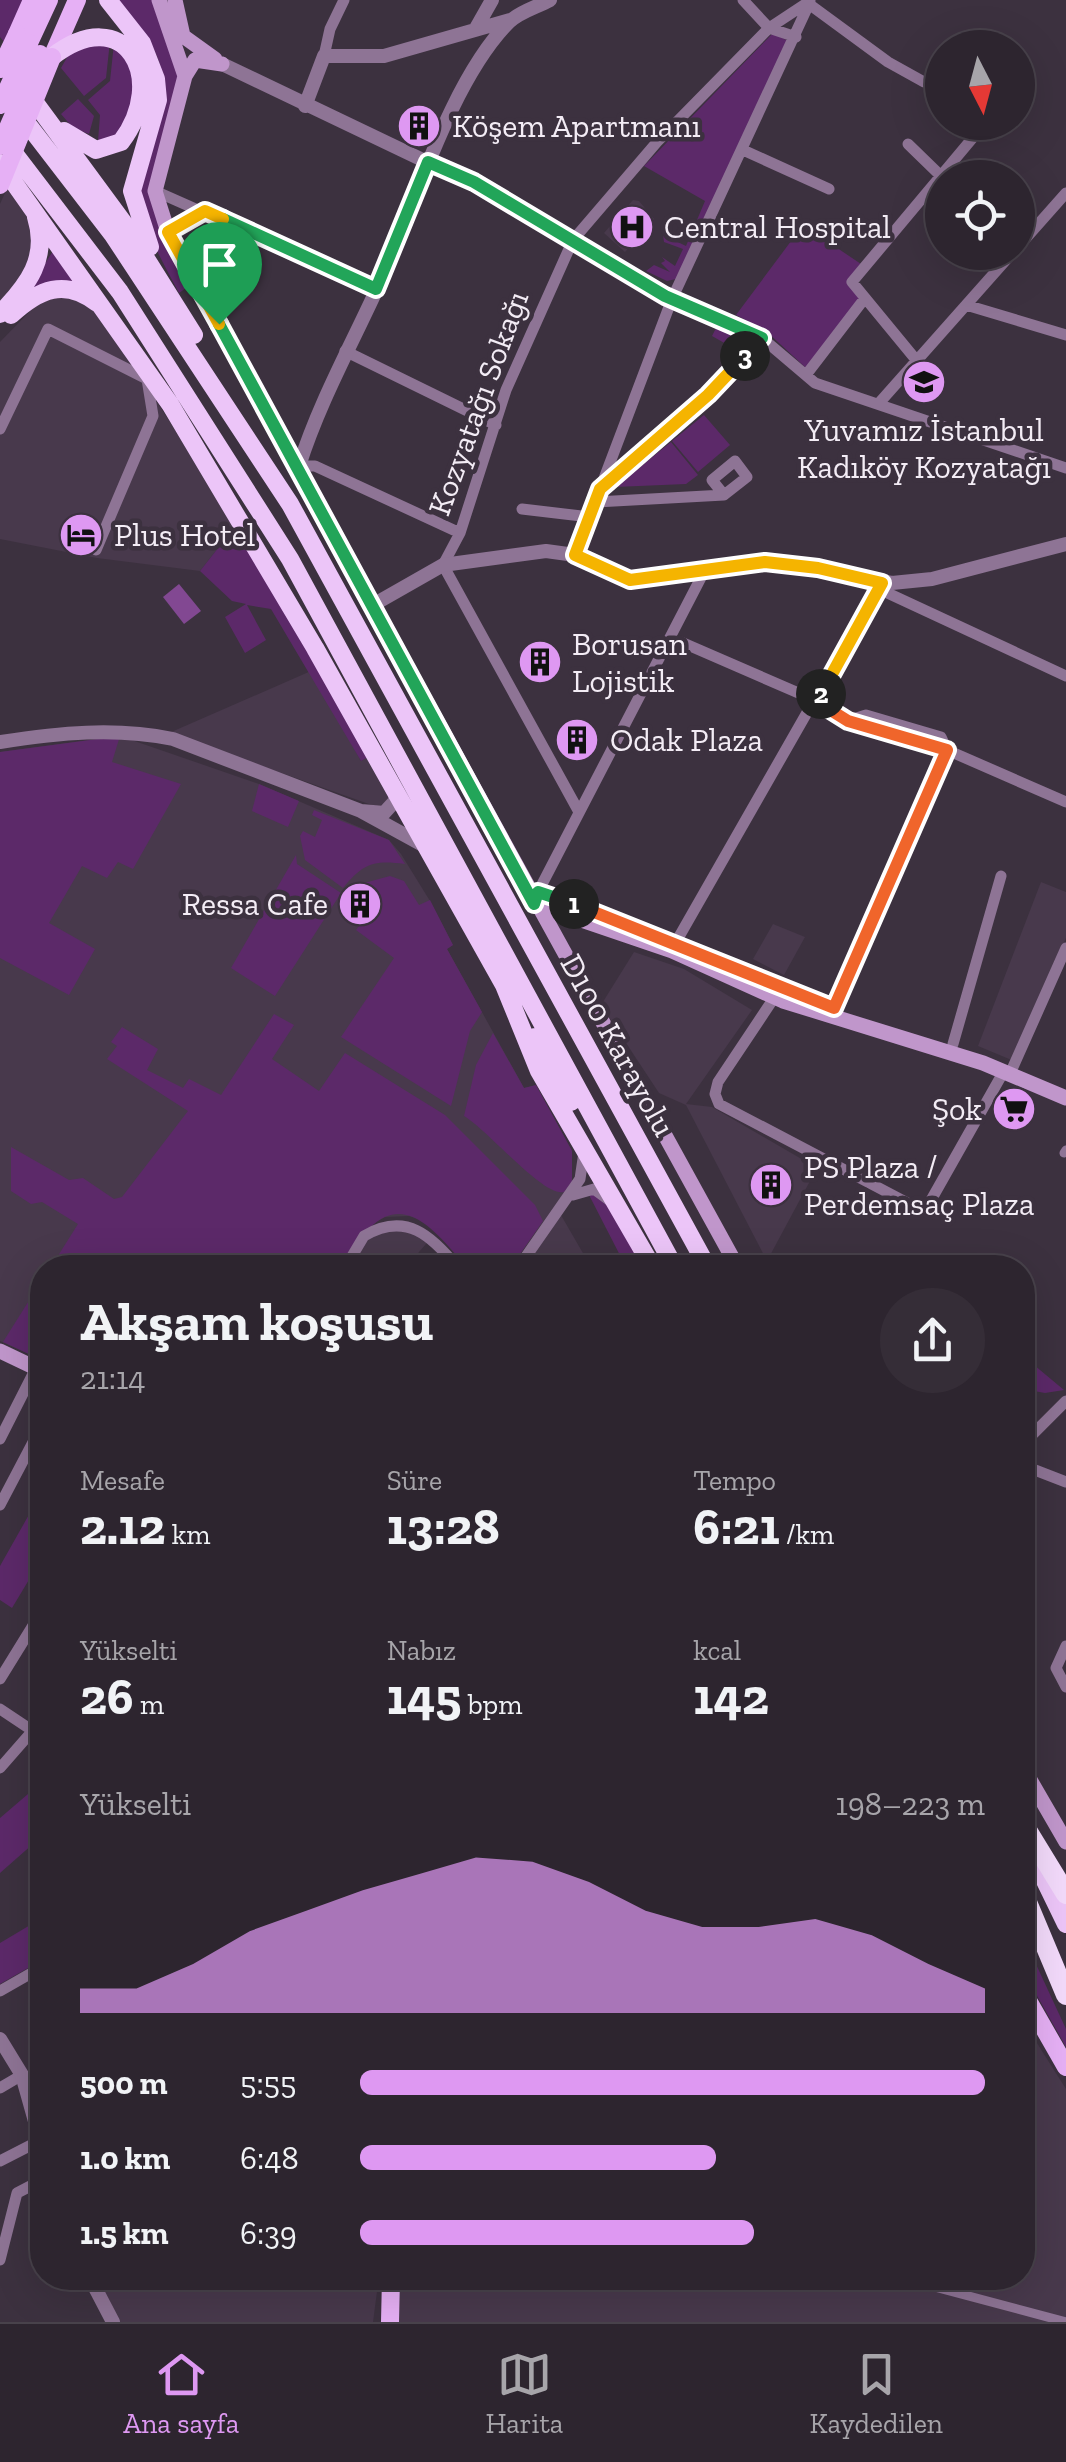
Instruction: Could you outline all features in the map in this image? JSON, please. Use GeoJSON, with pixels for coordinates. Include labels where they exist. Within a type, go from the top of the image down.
{"type":"FeatureCollection","features":[{"type":"Feature","properties":{"kind":"highway"},"geometry":{"type":"LineString","coordinates":[[108,0],[142,42],[156,79],[158,100],[132,191],[136,213],[165,284],[244,430]]}},
{"type":"Feature","properties":{"kind":"highway"},"geometry":{"type":"LineString","coordinates":[[35,47],[76,34],[110,32],[130,50],[143,84],[140,112],[121,142],[108,149],[96,150],[78,142],[50,120]]}},
{"type":"Feature","properties":{"kind":"highway"},"geometry":{"type":"LineString","coordinates":[[0,57],[50,120],[165,284]]}},
{"type":"Feature","properties":{"kind":"highway","name":"D100 Karayolu"},"geometry":{"type":"LineString","coordinates":[[0,89],[113,235],[244,430],[387,677],[543,972],[701,1255]]}},
{"type":"Feature","properties":{"kind":"highway","name":"D100 Karayolu"},"geometry":{"type":"LineString","coordinates":[[0,136],[166,362],[290,559],[667,1255]]}},
{"type":"Feature","properties":{"kind":"highway"},"geometry":{"type":"LineString","coordinates":[[0,163],[107,310],[315,648]]}},
{"type":"Feature","properties":{"kind":"highway"},"geometry":{"type":"LineString","coordinates":[[0,314],[37,267],[41,253],[39,228],[27,198]]}},
{"type":"Feature","properties":{"kind":"highway"},"geometry":{"type":"LineString","coordinates":[[0,326],[33,296],[56,288],[85,293],[107,310]]}},
{"type":"Feature","properties":{"kind":"highway"},"geometry":{"type":"LineString","coordinates":[[166,362],[315,648],[504,985],[666,1255]]}},
{"type":"Feature","properties":{"kind":"highway"},"geometry":{"type":"LineString","coordinates":[[504,985],[539,1070],[645,1255]]}},
{"type":"Feature","properties":{"kind":"highway"},"geometry":{"type":"LineString","coordinates":[[1035,1843],[1066,1894]]}},
{"type":"Feature","properties":{"kind":"highway"},"geometry":{"type":"LineString","coordinates":[[1035,1861],[1066,1924]]}},
{"type":"Feature","properties":{"kind":"highway"},"geometry":{"type":"LineString","coordinates":[[1035,1913],[1066,1968]]}},
{"type":"Feature","properties":{"kind":"highway"},"geometry":{"type":"LineString","coordinates":[[1035,1921],[1066,1995]]}},
{"type":"Feature","properties":{"kind":"main road"},"geometry":{"type":"LineString","coordinates":[[0,146],[35,47],[32,0]]}},
{"type":"Feature","properties":{"kind":"main road"},"geometry":{"type":"LineString","coordinates":[[0,186],[49,0]]}},
{"type":"Feature","properties":{"kind":"main road"},"geometry":{"type":"LineString","coordinates":[[0,105],[65,0]]}},
{"type":"Feature","properties":{"kind":"main road"},"geometry":{"type":"LineString","coordinates":[[0,69],[35,47],[77,0]]}},
{"type":"Feature","properties":{"kind":"main road"},"geometry":{"type":"LineString","coordinates":[[158,0],[173,33],[185,76]]}},
{"type":"Feature","properties":{"kind":"main road"},"geometry":{"type":"LineString","coordinates":[[175,0],[184,36],[222,64]]}},
{"type":"Feature","properties":{"kind":"main road"},"geometry":{"type":"LineString","coordinates":[[222,64],[195,60],[185,76],[155,191],[168,232],[731,1255]]}},
{"type":"Feature","properties":{"kind":"main road"},"geometry":{"type":"LineString","coordinates":[[536,898],[676,942],[778,989],[953,1044],[1066,1098]]}},
{"type":"Feature","properties":{"kind":"main road"},"geometry":{"type":"LineString","coordinates":[[536,898],[672,951],[774,998],[1066,1090]]}},
{"type":"Feature","properties":{"kind":"main road"},"geometry":{"type":"LineString","coordinates":[[0,1351],[30,1366]]}},
{"type":"Feature","properties":{"kind":"main road"},"geometry":{"type":"LineString","coordinates":[[1035,1788],[1066,1842]]}},
{"type":"Feature","properties":{"kind":"main road"},"geometry":{"type":"LineString","coordinates":[[1035,2013],[1066,2067]]}},
{"type":"Feature","properties":{"kind":"main road"},"geometry":{"type":"LineString","coordinates":[[382,2322],[389,2290]]}},
{"type":"Feature","properties":{"kind":"main road"},"geometry":{"type":"LineString","coordinates":[[390,2290],[390,2322]]}},
{"type":"Feature","properties":{"kind":"street"},"geometry":{"type":"LineString","coordinates":[[173,33],[175,0]]}},
{"type":"Feature","properties":{"kind":"street"},"geometry":{"type":"LineString","coordinates":[[305,106],[330,28],[344,0]]}},
{"type":"Feature","properties":{"kind":"street"},"geometry":{"type":"LineString","coordinates":[[482,60],[475,30],[492,0]]}},
{"type":"Feature","properties":{"kind":"street"},"geometry":{"type":"LineString","coordinates":[[500,0],[511,19]]}},
{"type":"Feature","properties":{"kind":"street"},"geometry":{"type":"LineString","coordinates":[[324,56],[384,56],[511,19],[550,0]]}},
{"type":"Feature","properties":{"kind":"street"},"geometry":{"type":"LineString","coordinates":[[744,0],[770,28],[796,37]]}},
{"type":"Feature","properties":{"kind":"street"},"geometry":{"type":"LineString","coordinates":[[575,555],[672,298],[810,2],[888,62],[924,82]]}},
{"type":"Feature","properties":{"kind":"street","name":"Kozyatağı Sokağı"},"geometry":{"type":"LineString","coordinates":[[443,565],[460,533],[513,372],[573,240],[657,142],[770,28],[810,2]]}},
{"type":"Feature","properties":{"kind":"street"},"geometry":{"type":"LineString","coordinates":[[460,533],[315,466],[298,466],[428,162],[482,60],[511,19]]}},
{"type":"Feature","properties":{"kind":"street"},"geometry":{"type":"LineString","coordinates":[[222,64],[474,182],[672,298],[762,338],[816,383],[1066,468]]}},
{"type":"Feature","properties":{"kind":"street"},"geometry":{"type":"LineString","coordinates":[[956,160],[972,140]]}},
{"type":"Feature","properties":{"kind":"street"},"geometry":{"type":"LineString","coordinates":[[908,144],[925,160]]}},
{"type":"Feature","properties":{"kind":"street"},"geometry":{"type":"LineString","coordinates":[[742,150],[828,189]]}},
{"type":"Feature","properties":{"kind":"street"},"geometry":{"type":"LineString","coordinates":[[155,191],[376,289]]}},
{"type":"Feature","properties":{"kind":"street"},"geometry":{"type":"LineString","coordinates":[[1035,228],[1066,193]]}},
{"type":"Feature","properties":{"kind":"street"},"geometry":{"type":"LineString","coordinates":[[916,361],[852,282],[925,198]]}},
{"type":"Feature","properties":{"kind":"street"},"geometry":{"type":"LineString","coordinates":[[168,232],[205,211]]}},
{"type":"Feature","properties":{"kind":"street"},"geometry":{"type":"LineString","coordinates":[[880,402],[997,270]]}},
{"type":"Feature","properties":{"kind":"street"},"geometry":{"type":"LineString","coordinates":[[806,375],[865,298]]}},
{"type":"Feature","properties":{"kind":"street"},"geometry":{"type":"LineString","coordinates":[[966,305],[1066,334]]}},
{"type":"Feature","properties":{"kind":"street"},"geometry":{"type":"LineString","coordinates":[[0,429],[3,413],[48,330],[149,378],[153,416],[96,550]]}},
{"type":"Feature","properties":{"kind":"street"},"geometry":{"type":"LineString","coordinates":[[600,489],[708,395],[762,338]]}},
{"type":"Feature","properties":{"kind":"street"},"geometry":{"type":"LineString","coordinates":[[345,351],[496,425]]}},
{"type":"Feature","properties":{"kind":"street"},"geometry":{"type":"LineString","coordinates":[[281,434],[295,441],[312,426]]}},
{"type":"Feature","properties":{"kind":"street"},"geometry":{"type":"LineString","coordinates":[[596,502],[724,495]]}},
{"type":"Feature","properties":{"kind":"street"},"geometry":{"type":"LineString","coordinates":[[522,509],[590,517]]}},
{"type":"Feature","properties":{"kind":"street"},"geometry":{"type":"LineString","coordinates":[[881,586],[919,581],[1066,544]]}},
{"type":"Feature","properties":{"kind":"street"},"geometry":{"type":"LineString","coordinates":[[371,606],[443,565],[546,551],[575,555],[630,580],[765,562],[818,568],[881,586],[1066,676]]}},
{"type":"Feature","properties":{"kind":"street"},"geometry":{"type":"LineString","coordinates":[[443,565],[578,812]]}},
{"type":"Feature","properties":{"kind":"street"},"geometry":{"type":"LineString","coordinates":[[536,898],[706,568]]}},
{"type":"Feature","properties":{"kind":"street"},"geometry":{"type":"LineString","coordinates":[[919,581],[919,605]]}},
{"type":"Feature","properties":{"kind":"street"},"geometry":{"type":"LineString","coordinates":[[676,942],[881,586]]}},
{"type":"Feature","properties":{"kind":"street"},"geometry":{"type":"LineString","coordinates":[[681,642],[816,701],[848,721],[947,750],[1066,802]]}},
{"type":"Feature","properties":{"kind":"street"},"geometry":{"type":"LineString","coordinates":[[0,742],[85,732],[142,732],[173,738],[361,811],[430,852]]}},
{"type":"Feature","properties":{"kind":"street"},"geometry":{"type":"LineString","coordinates":[[834,1008],[947,750]]}},
{"type":"Feature","properties":{"kind":"street"},"geometry":{"type":"LineString","coordinates":[[361,811],[384,813],[396,801],[396,792]]}},
{"type":"Feature","properties":{"kind":"street"},"geometry":{"type":"LineString","coordinates":[[953,1044],[1001,876]]}},
{"type":"Feature","properties":{"kind":"street"},"geometry":{"type":"LineString","coordinates":[[774,998],[716,1086],[720,1104],[921,1210],[926,1208],[1009,1069],[1066,948]]}},
{"type":"Feature","properties":{"kind":"street"},"geometry":{"type":"LineString","coordinates":[[527,1255],[580,1179],[583,1144]]}},
{"type":"Feature","properties":{"kind":"street"},"geometry":{"type":"LineString","coordinates":[[566,1201],[575,1192],[594,1190],[622,1214]]}},
{"type":"Feature","properties":{"kind":"street"},"geometry":{"type":"LineString","coordinates":[[353,1255],[364,1236],[403,1225],[432,1237],[447,1255]]}},
{"type":"Feature","properties":{"kind":"street"},"geometry":{"type":"LineString","coordinates":[[0,1439],[30,1386]]}},
{"type":"Feature","properties":{"kind":"street"},"geometry":{"type":"LineString","coordinates":[[1035,1432],[1066,1402]]}},
{"type":"Feature","properties":{"kind":"street"},"geometry":{"type":"LineString","coordinates":[[0,1505],[30,1449]]}},
{"type":"Feature","properties":{"kind":"street"},"geometry":{"type":"LineString","coordinates":[[1035,1471],[1066,1482]]}},
{"type":"Feature","properties":{"kind":"street"},"geometry":{"type":"LineString","coordinates":[[0,1679],[30,1630]]}},
{"type":"Feature","properties":{"kind":"street"},"geometry":{"type":"LineString","coordinates":[[1066,1646],[1056,1668],[1066,1687]]}},
{"type":"Feature","properties":{"kind":"street"},"geometry":{"type":"LineString","coordinates":[[0,1708],[30,1724]]}},
{"type":"Feature","properties":{"kind":"street"},"geometry":{"type":"LineString","coordinates":[[0,1768],[30,1740]]}},
{"type":"Feature","properties":{"kind":"street"},"geometry":{"type":"LineString","coordinates":[[0,1990],[30,1973]]}},
{"type":"Feature","properties":{"kind":"street"},"geometry":{"type":"LineString","coordinates":[[0,2039],[22,2075],[30,2102]]}},
{"type":"Feature","properties":{"kind":"street"},"geometry":{"type":"LineString","coordinates":[[0,2088],[22,2075]]}},
{"type":"Feature","properties":{"kind":"street"},"geometry":{"type":"LineString","coordinates":[[0,2162],[30,2148]]}},
{"type":"Feature","properties":{"kind":"street"},"geometry":{"type":"LineString","coordinates":[[0,2203],[30,2186]]}},
{"type":"Feature","properties":{"kind":"street"},"geometry":{"type":"LineString","coordinates":[[0,2260],[17,2193]]}},
{"type":"Feature","properties":{"kind":"street"},"geometry":{"type":"LineString","coordinates":[[96,2290],[113,2322]]}},
{"type":"Feature","properties":{"kind":"street"},"geometry":{"type":"LineString","coordinates":[[946,2290],[1066,2322]]}},
{"type":"Feature","properties":{"kind":"shaded area"},"geometry":{"type":"Polygon","coordinates":[[[0,0],[24,0],[5,43],[0,37],[0,0]]]}},
{"type":"Feature","properties":{"kind":"shaded area"},"geometry":{"type":"Polygon","coordinates":[[[118,0],[153,0],[181,74],[151,192],[189,286],[179,293],[148,231],[141,205],[141,181],[162,101],[161,68],[147,38],[118,0]]]}},
{"type":"Feature","properties":{"kind":"shaded area"},"geometry":{"type":"Polygon","coordinates":[[[773,33],[788,41],[676,279],[667,281],[646,271],[654,265],[670,272],[661,263],[665,261],[662,257],[675,266],[683,249],[664,242],[663,235],[686,246],[705,201],[644,166],[773,33]]]}},
{"type":"Feature","properties":{"kind":"shaded area"},"geometry":{"type":"Polygon","coordinates":[[[110,41],[106,78],[84,96],[61,68],[73,47],[110,41]]]}},
{"type":"Feature","properties":{"kind":"shaded area"},"geometry":{"type":"Polygon","coordinates":[[[114,43],[129,65],[134,88],[118,136],[98,141],[100,115],[88,100],[110,81],[114,43]]]}},
{"type":"Feature","properties":{"kind":"shaded area"},"geometry":{"type":"Polygon","coordinates":[[[78,99],[94,116],[89,134],[73,128],[61,114],[78,99]]]}},
{"type":"Feature","properties":{"kind":"shaded area"},"geometry":{"type":"Polygon","coordinates":[[[9,184],[31,222],[35,255],[0,308],[0,204],[9,184]]]}},
{"type":"Feature","properties":{"kind":"shaded area","name":"Central Hospital"},"geometry":{"type":"Polygon","coordinates":[[[633,200],[639,201],[654,219],[625,252],[604,233],[633,200]]]}},
{"type":"Feature","properties":{"kind":"shaded area"},"geometry":{"type":"Polygon","coordinates":[[[803,225],[861,264],[847,282],[860,297],[806,368],[766,331],[736,315],[803,225]]]}},
{"type":"Feature","properties":{"kind":"shaded area"},"geometry":{"type":"Polygon","coordinates":[[[53,251],[78,282],[57,282],[24,296],[53,251]]]}},
{"type":"Feature","properties":{"kind":"shaded area"},"geometry":{"type":"Polygon","coordinates":[[[77,297],[99,314],[237,524],[200,571],[97,558],[0,539],[0,342],[38,303],[77,297]]]}},
{"type":"Feature","properties":{"kind":"shaded area"},"geometry":{"type":"Polygon","coordinates":[[[718,324],[759,343],[755,360],[744,367],[742,353],[712,336],[718,324]]]}},
{"type":"Feature","properties":{"kind":"shaded area"},"geometry":{"type":"Polygon","coordinates":[[[704,415],[730,445],[698,472],[672,441],[704,415]]]}},
{"type":"Feature","properties":{"kind":"shaded area"},"geometry":{"type":"Polygon","coordinates":[[[671,442],[698,475],[686,484],[615,487],[671,442]]]}},
{"type":"Feature","properties":{"kind":"shaded area"},"geometry":{"type":"Polygon","coordinates":[[[237,524],[372,755],[361,761],[271,609],[247,605],[266,640],[245,653],[225,617],[246,604],[232,601],[200,571],[237,524]]]}},
{"type":"Feature","properties":{"kind":"shaded area"},"geometry":{"type":"Polygon","coordinates":[[[179,584],[201,611],[184,624],[163,597],[179,584]]]}},
{"type":"Feature","properties":{"kind":"shaded area"},"geometry":{"type":"Polygon","coordinates":[[[311,671],[361,761],[372,755],[393,793],[383,809],[169,733],[311,671]]]}},
{"type":"Feature","properties":{"kind":"shaded area"},"geometry":{"type":"Polygon","coordinates":[[[120,736],[259,784],[389,840],[430,901],[453,945],[447,949],[524,1088],[536,1085],[572,1151],[572,1182],[520,1255],[456,1255],[428,1222],[409,1216],[385,1217],[363,1229],[348,1255],[30,1255],[30,1355],[0,1341],[0,752],[120,736]]]}},
{"type":"Feature","properties":{"kind":"shaded area"},"geometry":{"type":"Polygon","coordinates":[[[120,736],[112,762],[181,784],[133,869],[118,862],[107,878],[82,866],[49,923],[95,949],[69,995],[0,958],[0,752],[120,736]]]}},
{"type":"Feature","properties":{"kind":"shaded area"},"geometry":{"type":"Polygon","coordinates":[[[259,784],[299,801],[288,827],[252,811],[259,784]]]}},
{"type":"Feature","properties":{"kind":"shaded area"},"geometry":{"type":"Polygon","coordinates":[[[314,810],[389,840],[405,864],[370,865],[343,888],[305,860],[300,836],[303,831],[315,837],[322,820],[312,815],[314,810]]]}},
{"type":"Feature","properties":{"kind":"shaded area"},"geometry":{"type":"Polygon","coordinates":[[[296,855],[297,864],[341,893],[275,996],[231,968],[296,855]]]}},
{"type":"Feature","properties":{"kind":"shaded area"},"geometry":{"type":"Polygon","coordinates":[[[390,876],[404,881],[419,905],[430,900],[453,945],[447,949],[482,1012],[470,1031],[451,1106],[341,1037],[394,958],[356,930],[379,900],[364,883],[390,876]]]}},
{"type":"Feature","properties":{"kind":"shaded area"},"geometry":{"type":"Polygon","coordinates":[[[1041,882],[1066,892],[1066,938],[1014,1061],[978,1046],[1041,882]]]}},
{"type":"Feature","properties":{"kind":"shaded area"},"geometry":{"type":"Polygon","coordinates":[[[773,924],[805,937],[784,975],[753,959],[773,924]]]}},
{"type":"Feature","properties":{"kind":"shaded area"},"geometry":{"type":"Polygon","coordinates":[[[634,952],[684,969],[752,1010],[686,1104],[712,1107],[817,1168],[770,1255],[764,1255],[686,1105],[659,1093],[601,1005],[634,952]]]}},
{"type":"Feature","properties":{"kind":"shaded area"},"geometry":{"type":"Polygon","coordinates":[[[274,1014],[294,1025],[272,1059],[319,1091],[345,1053],[445,1115],[535,1205],[543,1221],[519,1255],[456,1255],[432,1229],[402,1214],[387,1216],[372,1225],[349,1255],[59,1255],[78,1224],[42,1202],[31,1204],[11,1191],[11,1147],[69,1180],[83,1178],[114,1199],[122,1197],[188,1111],[107,1059],[117,1046],[111,1042],[122,1027],[158,1049],[147,1070],[183,1088],[189,1079],[221,1095],[274,1014]]]}},
{"type":"Feature","properties":{"kind":"shaded area"},"geometry":{"type":"Polygon","coordinates":[[[493,1033],[524,1088],[536,1085],[572,1151],[572,1182],[564,1192],[555,1191],[529,1174],[464,1116],[476,1065],[493,1033]]]}},
{"type":"Feature","properties":{"kind":"shaded area"},"geometry":{"type":"Polygon","coordinates":[[[588,1193],[604,1194],[645,1255],[620,1255],[588,1193]]]}},
{"type":"Feature","properties":{"kind":"shaded area"},"geometry":{"type":"Polygon","coordinates":[[[558,1210],[584,1255],[529,1255],[558,1210]]]}},
{"type":"Feature","properties":{"kind":"shaded area"},"geometry":{"type":"Polygon","coordinates":[[[388,1226],[432,1237],[416,1255],[352,1255],[356,1247],[388,1226]]]}},
{"type":"Feature","properties":{"kind":"shaded area"},"geometry":{"type":"Polygon","coordinates":[[[30,1299],[30,1354],[3,1342],[30,1299]]]}},
{"type":"Feature","properties":{"kind":"shaded area"},"geometry":{"type":"Polygon","coordinates":[[[1035,1366],[1064,1390],[1035,1391],[1035,1366]]]}},
{"type":"Feature","properties":{"kind":"shaded area"},"geometry":{"type":"Polygon","coordinates":[[[30,1513],[30,1578],[12,1608],[0,1600],[0,1566],[30,1513]]]}},
{"type":"Feature","properties":{"kind":"shaded area"},"geometry":{"type":"Polygon","coordinates":[[[30,1792],[30,1847],[0,1873],[0,1818],[30,1792]]]}},
{"type":"Feature","properties":{"kind":"shaded area"},"geometry":{"type":"Polygon","coordinates":[[[30,1925],[30,1967],[0,1984],[0,1943],[30,1925]]]}},
{"type":"Feature","properties":{"kind":"shaded area"},"geometry":{"type":"Polygon","coordinates":[[[1035,1962],[1066,2029],[1066,2047],[1035,1992],[1035,1962]]]}},
{"type":"Feature","properties":{"kind":"shaded area"},"geometry":{"type":"Polygon","coordinates":[[[1035,2040],[1066,2089],[1066,2322],[395,2322],[397,2290],[1035,2290],[1035,2040]]]}},
{"type":"Feature","properties":{"kind":"shaded area"},"geometry":{"type":"Polygon","coordinates":[[[102,2290],[377,2290],[373,2322],[117,2322],[102,2290]]]}},
{"type":"Feature","properties":{"kind":"place","name":"Köşem Apartmanı"},"geometry":{"type":"Point","coordinates":[419,126]}},
{"type":"Feature","properties":{"kind":"place","name":"Central Hospital"},"geometry":{"type":"Point","coordinates":[632,227]}},
{"type":"Feature","properties":{"kind":"place","name":"Yuvamız İstanbul Kadıköy Kozyatağı"},"geometry":{"type":"Point","coordinates":[924,382]}},
{"type":"Feature","properties":{"kind":"place","name":"Plus Hotel"},"geometry":{"type":"Point","coordinates":[81,535]}},
{"type":"Feature","properties":{"kind":"place","name":"Borusan Lojistik"},"geometry":{"type":"Point","coordinates":[540,662]}},
{"type":"Feature","properties":{"kind":"place","name":"Odak Plaza"},"geometry":{"type":"Point","coordinates":[577,740]}},
{"type":"Feature","properties":{"kind":"place","name":"Ressa Cafe"},"geometry":{"type":"Point","coordinates":[360,904]}},
{"type":"Feature","properties":{"kind":"place","name":"Şok"},"geometry":{"type":"Point","coordinates":[1014,1109]}},
{"type":"Feature","properties":{"kind":"place","name":"PS Plaza / Perdemsaç Plaza"},"geometry":{"type":"Point","coordinates":[771,1185]}},
{"type":"Feature","properties":{"kind":"route"},"geometry":{"type":"LineString","coordinates":[[428,162],[474,182],[665,296],[762,338],[708,395],[600,489],[575,555],[630,580],[765,562],[818,568],[882,583],[816,701],[848,721],[947,750],[834,1008],[778,989],[657,934],[538,892],[534,904],[219,324],[168,232],[205,211],[376,289],[428,162]]}}]}
